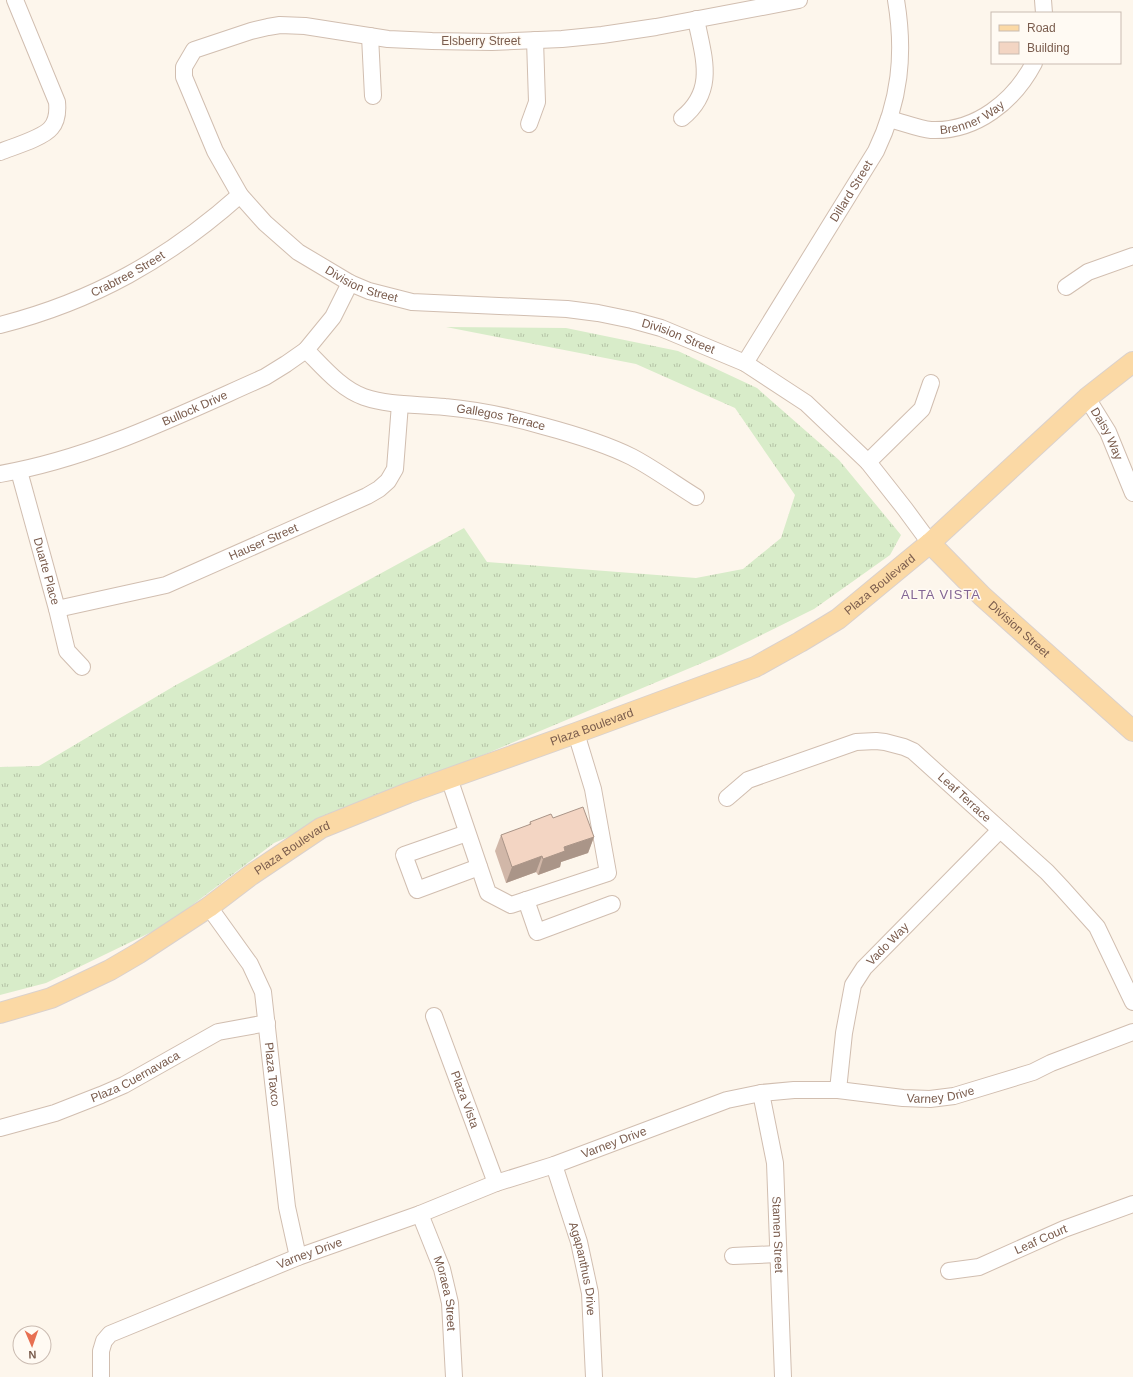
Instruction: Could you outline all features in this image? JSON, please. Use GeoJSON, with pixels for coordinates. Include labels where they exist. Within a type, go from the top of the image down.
{"type":"FeatureCollection","features":[{"type":"Feature","properties":{"kind":"main road","name":"Plaza Boulevard"},"geometry":{"type":"LineString","coordinates":[[0,1013],[50,998],[110,970],[140,953],[209,907],[251,875],[321,828],[408,793],[755,667],[838,620],[930,543],[1087,398],[1133,362]]}},
{"type":"Feature","properties":{"kind":"main road","name":"Division Street"},"geometry":{"type":"LineString","coordinates":[[930,543],[982,596],[1133,730]]}},
{"type":"Feature","properties":{"kind":"street"},"geometry":{"type":"LineString","coordinates":[[0,152],[50,130],[58,112],[57,102],[15,0]]}},
{"type":"Feature","properties":{"kind":"street","name":"Elsberry Street"},"geometry":{"type":"LineString","coordinates":[[184,77],[184,67],[194,50],[268,26],[305,26],[370,36],[410,40],[492,42],[562,39],[602,35],[799,0]]}},
{"type":"Feature","properties":{"kind":"street","name":"Dillard Street"},"geometry":{"type":"LineString","coordinates":[[746,363],[876,151],[889,119],[896,93],[901,60],[900,26],[896,0]]}},
{"type":"Feature","properties":{"kind":"street"},"geometry":{"type":"LineString","coordinates":[[1042,0],[1044,12]]}},
{"type":"Feature","properties":{"kind":"street"},"geometry":{"type":"LineString","coordinates":[[682,118],[695,105],[703,89],[705,80],[705,70],[696,19]]}},
{"type":"Feature","properties":{"kind":"street"},"geometry":{"type":"LineString","coordinates":[[370,36],[373,96]]}},
{"type":"Feature","properties":{"kind":"street"},"geometry":{"type":"LineString","coordinates":[[529,124],[537,102],[535,40]]}},
{"type":"Feature","properties":{"kind":"street","name":"Brenner Way"},"geometry":{"type":"LineString","coordinates":[[889,119],[930,130],[944,129],[972,122],[986,116],[1009,98],[1024,82],[1033,64]]}},
{"type":"Feature","properties":{"kind":"street","name":"Division Street"},"geometry":{"type":"LineString","coordinates":[[184,77],[215,151],[240,195],[265,223],[298,252],[350,283],[369,292],[412,302],[560,309],[598,313],[661,328],[746,363],[806,402],[868,462],[930,543]]}},
{"type":"Feature","properties":{"kind":"street","name":"Crabtree Street"},"geometry":{"type":"LineString","coordinates":[[0,325],[68,304],[121,280],[147,265],[195,233],[240,195]]}},
{"type":"Feature","properties":{"kind":"street"},"geometry":{"type":"LineString","coordinates":[[1066,287],[1088,272],[1133,256]]}},
{"type":"Feature","properties":{"kind":"street","name":"Bullock Drive"},"geometry":{"type":"LineString","coordinates":[[0,474],[45,466],[92,451],[124,439],[265,377],[306,350],[333,317],[350,283]]}},
{"type":"Feature","properties":{"kind":"street","name":"Gallegos Terrace"},"geometry":{"type":"LineString","coordinates":[[306,350],[330,374],[350,390],[364,397],[390,403],[457,408],[485,412],[574,435],[632,457],[696,497]]}},
{"type":"Feature","properties":{"kind":"street"},"geometry":{"type":"LineString","coordinates":[[868,462],[922,409],[931,384]]}},
{"type":"Feature","properties":{"kind":"street","name":"Daisy Way"},"geometry":{"type":"LineString","coordinates":[[1087,398],[1108,432],[1133,493]]}},
{"type":"Feature","properties":{"kind":"street","name":"Hauser Street"},"geometry":{"type":"LineString","coordinates":[[57,609],[166,585],[367,496],[379,489],[388,481],[394,469],[400,404]]}},
{"type":"Feature","properties":{"kind":"street","name":"Duarte Place"},"geometry":{"type":"LineString","coordinates":[[19,471],[67,651],[82,667]]}},
{"type":"Feature","properties":{"kind":"street"},"geometry":{"type":"LineString","coordinates":[[449,778],[488,893],[511,905],[608,873],[593,789],[576,733]]}},
{"type":"Feature","properties":{"kind":"street","name":"Leaf Terrace"},"geometry":{"type":"LineString","coordinates":[[727,798],[748,780],[847,744],[866,741],[885,742],[913,751],[1062,888],[1097,927],[1133,1002]]}},
{"type":"Feature","properties":{"kind":"street","name":"Vado Way"},"geometry":{"type":"LineString","coordinates":[[838,1090],[844,1033],[853,985],[867,964],[1000,830]]}},
{"type":"Feature","properties":{"kind":"street"},"geometry":{"type":"LineString","coordinates":[[467,833],[404,855],[417,890],[479,867]]}},
{"type":"Feature","properties":{"kind":"street"},"geometry":{"type":"LineString","coordinates":[[526,900],[537,932],[612,904]]}},
{"type":"Feature","properties":{"kind":"street","name":"Plaza Taxco"},"geometry":{"type":"LineString","coordinates":[[209,907],[250,964],[263,992],[287,1208],[298,1257]]}},
{"type":"Feature","properties":{"kind":"street","name":"Plaza Vista"},"geometry":{"type":"LineString","coordinates":[[434,1016],[496,1183]]}},
{"type":"Feature","properties":{"kind":"street","name":"Plaza Cuernavaca"},"geometry":{"type":"LineString","coordinates":[[0,1128],[55,1113],[107,1093],[218,1032],[267,1023]]}},
{"type":"Feature","properties":{"kind":"street","name":"Varney Drive"},"geometry":{"type":"LineString","coordinates":[[102,1377],[102,1351],[104,1341],[110,1334],[298,1257],[420,1214],[496,1183],[554,1165],[727,1100],[761,1093],[794,1090],[838,1090],[903,1098],[930,1099],[954,1096],[1033,1072],[1051,1063],[1133,1032]]}},
{"type":"Feature","properties":{"kind":"street","name":"Stamen Street"},"geometry":{"type":"LineString","coordinates":[[761,1093],[776,1163],[783,1377]]}},
{"type":"Feature","properties":{"kind":"street","name":"Agapanthus Drive"},"geometry":{"type":"LineString","coordinates":[[554,1165],[579,1242],[590,1293],[594,1377]]}},
{"type":"Feature","properties":{"kind":"street","name":"Leaf Court"},"geometry":{"type":"LineString","coordinates":[[949,1271],[979,1268],[1064,1229],[1133,1204]]}},
{"type":"Feature","properties":{"kind":"street","name":"Moraea Street"},"geometry":{"type":"LineString","coordinates":[[420,1214],[442,1269],[450,1303],[454,1377]]}},
{"type":"Feature","properties":{"kind":"street"},"geometry":{"type":"LineString","coordinates":[[733,1256],[778,1254]]}},
{"type":"Feature","properties":{"kind":"green space"},"geometry":{"type":"Polygon","coordinates":[[[446,327],[566,328],[678,351],[757,388],[839,460],[901,535],[890,555],[814,609],[721,655],[274,843],[166,925],[46,983],[0,995],[0,767],[39,766],[176,685],[464,528],[487,562],[696,578],[743,569],[781,538],[795,495],[735,408],[636,364],[446,327]]]}},
{"type":"Feature","properties":{"kind":"building"},"geometry":{"type":"Polygon","coordinates":[[[583,807],[594,837],[564,847],[565,851],[543,859],[542,856],[512,867],[501,835],[531,824],[530,822],[551,814],[553,818],[583,807]]]}},
{"type":"Feature","properties":{"kind":"district","name":"ALTA VISTA"},"geometry":{"type":"Point","coordinates":[941,594]}}]}
